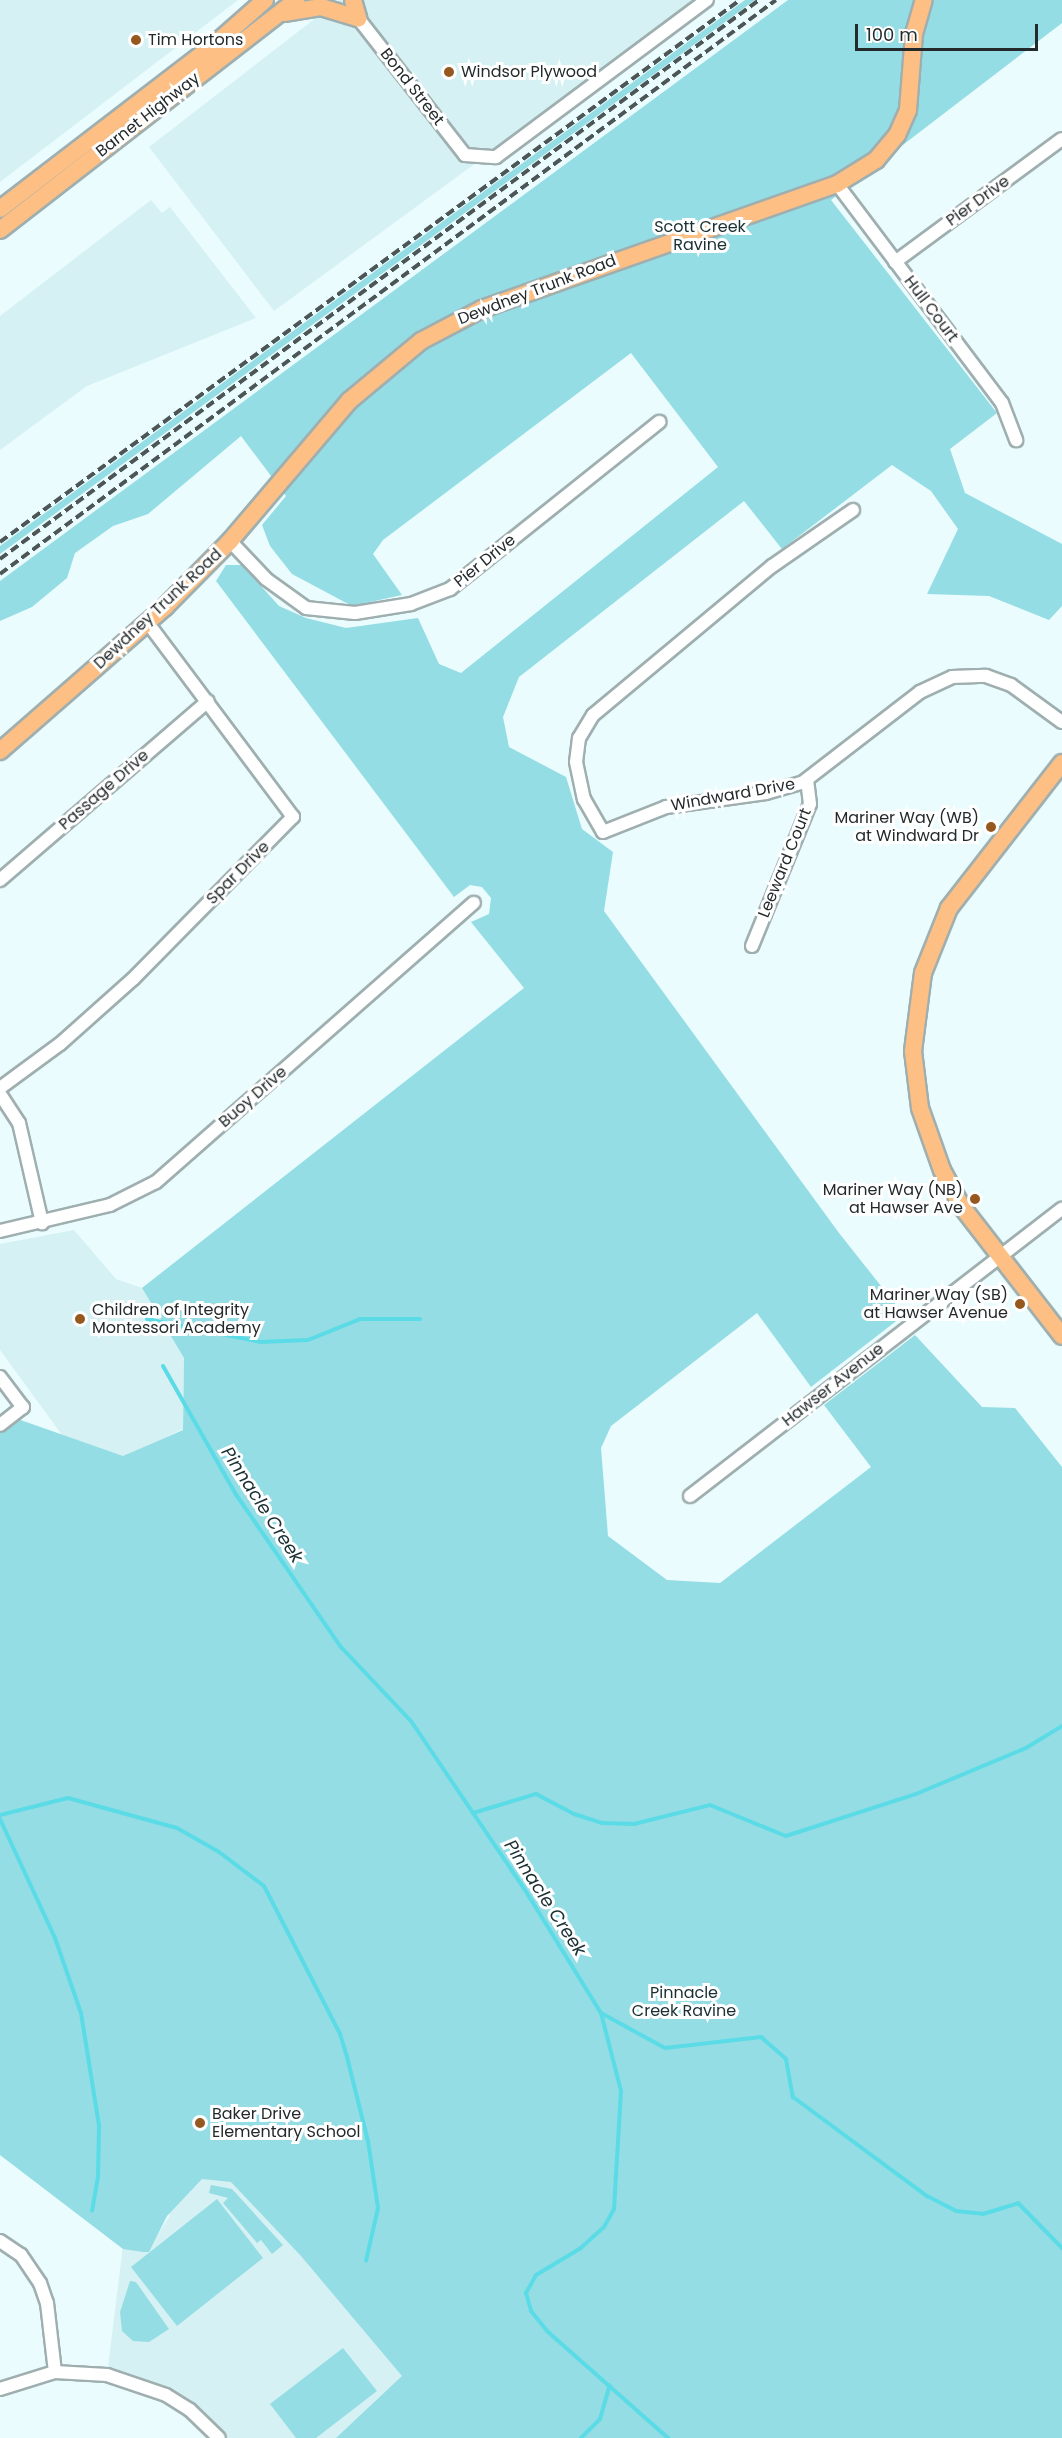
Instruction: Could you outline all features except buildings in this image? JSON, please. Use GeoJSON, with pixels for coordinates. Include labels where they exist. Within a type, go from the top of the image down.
{"type":"FeatureCollection","features":[{"type":"Feature","properties":{"kind":"main road","name":"Barnet Highway"},"geometry":{"type":"LineString","coordinates":[[0,209],[214,45],[266,0]]}},
{"type":"Feature","properties":{"kind":"main road","name":"Barnet Highway"},"geometry":{"type":"LineString","coordinates":[[0,230],[296,0]]}},
{"type":"Feature","properties":{"kind":"main road"},"geometry":{"type":"LineString","coordinates":[[342,0],[358,18]]}},
{"type":"Feature","properties":{"kind":"main road"},"geometry":{"type":"LineString","coordinates":[[353,0],[358,18]]}},
{"type":"Feature","properties":{"kind":"main road","name":"Dewdney Trunk Road"},"geometry":{"type":"LineString","coordinates":[[0,751],[148,623],[230,541],[349,402],[389,366],[441,328],[482,309],[837,184],[876,160],[902,126],[911,91],[914,34],[924,0]]}},
{"type":"Feature","properties":{"kind":"main road"},"geometry":{"type":"LineString","coordinates":[[278,15],[321,8],[358,18]]}},
{"type":"Feature","properties":{"kind":"main road"},"geometry":{"type":"LineString","coordinates":[[1062,763],[949,908],[931,948],[917,999],[915,1078],[932,1148],[962,1207],[1062,1336]]}},
{"type":"Feature","properties":{"kind":"street","name":"Bond Street"},"geometry":{"type":"LineString","coordinates":[[358,18],[465,155],[496,157],[707,0]]}},
{"type":"Feature","properties":{"kind":"street","name":"Pier Drive"},"geometry":{"type":"LineString","coordinates":[[895,262],[1062,139]]}},
{"type":"Feature","properties":{"kind":"street","name":"Hull Court"},"geometry":{"type":"LineString","coordinates":[[837,184],[1002,403],[1016,440]]}},
{"type":"Feature","properties":{"kind":"street","name":"Pier Drive"},"geometry":{"type":"LineString","coordinates":[[230,541],[266,579],[306,608],[355,613],[411,604],[450,589],[659,422]]}},
{"type":"Feature","properties":{"kind":"street","name":"Windward Drive"},"geometry":{"type":"LineString","coordinates":[[853,510],[772,566],[602,705],[586,724],[576,749],[580,788],[603,832],[666,807],[766,793],[807,780],[920,692],[952,676],[986,676],[1011,685],[1062,722]]}},
{"type":"Feature","properties":{"kind":"street","name":"Spar Drive"},"geometry":{"type":"LineString","coordinates":[[0,1088],[60,1044],[133,979],[293,817],[148,623]]}},
{"type":"Feature","properties":{"kind":"street","name":"Passage Drive"},"geometry":{"type":"LineString","coordinates":[[0,880],[208,701]]}},
{"type":"Feature","properties":{"kind":"street","name":"Leeward Court"},"geometry":{"type":"LineString","coordinates":[[752,946],[810,804],[807,780]]}},
{"type":"Feature","properties":{"kind":"street","name":"Buoy Drive"},"geometry":{"type":"LineString","coordinates":[[0,1231],[111,1205],[156,1182],[474,903]]}},
{"type":"Feature","properties":{"kind":"street"},"geometry":{"type":"LineString","coordinates":[[0,1094],[19,1123],[42,1223]]}},
{"type":"Feature","properties":{"kind":"street","name":"Hawser Avenue"},"geometry":{"type":"LineString","coordinates":[[690,1496],[1062,1208]]}},
{"type":"Feature","properties":{"kind":"street"},"geometry":{"type":"LineString","coordinates":[[0,1377],[22,1407],[0,1425]]}},
{"type":"Feature","properties":{"kind":"street"},"geometry":{"type":"LineString","coordinates":[[0,2241],[26,2260],[48,2303],[55,2372]]}},
{"type":"Feature","properties":{"kind":"street"},"geometry":{"type":"LineString","coordinates":[[0,2389],[55,2372],[107,2375],[156,2390],[190,2410],[219,2438]]}},
{"type":"Feature","properties":{"kind":"shaded area"},"geometry":{"type":"Polygon","coordinates":[[[0,0],[238,0],[0,182],[0,0]]]}},
{"type":"Feature","properties":{"kind":"shaded area"},"geometry":{"type":"Polygon","coordinates":[[[339,0],[698,0],[274,311],[149,147],[339,0]]]}},
{"type":"Feature","properties":{"kind":"shaded area"},"geometry":{"type":"Polygon","coordinates":[[[151,200],[162,213],[170,207],[256,318],[87,386],[0,450],[0,316],[151,200]]]}},
{"type":"Feature","properties":{"kind":"shaded area","name":"Children of Integrity Montessori Academy"},"geometry":{"type":"Polygon","coordinates":[[[74,1230],[116,1279],[142,1288],[184,1358],[183,1429],[123,1457],[62,1435],[0,1350],[0,1244],[74,1230]]]}},
{"type":"Feature","properties":{"kind":"shaded area","name":"Baker Drive Elementary School"},"geometry":{"type":"Polygon","coordinates":[[[26,2032],[474,2350],[362,2438],[219,2438],[190,2410],[107,2375],[123,2246],[150,2248],[170,2215],[26,2032]]]}},
{"type":"Feature","properties":{"kind":"green space"},"geometry":{"type":"Polygon","coordinates":[[[745,0],[755,0],[0,554],[0,546],[745,0]]]}},
{"type":"Feature","properties":{"kind":"green space","name":"Pinnacle Creek Ravine"},"geometry":{"type":"Polygon","coordinates":[[[788,0],[1062,0],[1062,23],[831,200],[997,413],[950,449],[965,493],[1062,544],[1062,606],[1049,620],[989,596],[927,594],[958,529],[931,491],[892,465],[782,549],[744,501],[519,677],[503,717],[509,747],[566,777],[582,829],[613,852],[604,911],[839,1233],[904,1315],[811,1387],[757,1313],[611,1426],[601,1448],[608,1536],[667,1580],[720,1583],[871,1467],[824,1405],[915,1335],[982,1407],[1015,1408],[1062,1467],[1062,2438],[336,2438],[402,2376],[301,2256],[231,2182],[202,2179],[167,2216],[149,2252],[143,2252],[123,2249],[0,2155],[0,1427],[12,1417],[123,1456],[183,1430],[184,1358],[142,1288],[524,988],[471,922],[489,914],[491,898],[482,887],[470,885],[454,897],[216,581],[226,565],[242,565],[279,606],[306,618],[346,628],[418,618],[439,664],[461,673],[718,467],[631,353],[383,540],[373,554],[402,595],[352,606],[292,574],[270,546],[262,525],[286,496],[241,436],[148,514],[113,526],[75,553],[67,578],[32,607],[0,621],[0,581],[788,0]]]}},
{"type":"Feature","properties":{"kind":"green space"},"geometry":{"type":"Polygon","coordinates":[[[211,2185],[232,2189],[283,2245],[272,2254],[261,2240],[257,2243],[223,2203],[228,2198],[209,2193],[211,2185]]]}},
{"type":"Feature","properties":{"kind":"green space"},"geometry":{"type":"Polygon","coordinates":[[[217,2199],[263,2258],[177,2326],[131,2267],[217,2199]]]}},
{"type":"Feature","properties":{"kind":"green space"},"geometry":{"type":"Polygon","coordinates":[[[130,2281],[136,2282],[169,2329],[149,2342],[133,2341],[122,2331],[120,2312],[130,2281]]]}},
{"type":"Feature","properties":{"kind":"green space"},"geometry":{"type":"Polygon","coordinates":[[[343,2348],[377,2391],[316,2438],[296,2438],[270,2404],[343,2348]]]}},
{"type":"Feature","properties":{"kind":"waterway","name":"Pinnacle Creek"},"geometry":{"type":"LineString","coordinates":[[147,1319],[261,1342],[308,1340],[360,1319],[420,1319]]}},
{"type":"Feature","properties":{"kind":"waterway","name":"Pinnacle Creek"},"geometry":{"type":"LineString","coordinates":[[163,1366],[235,1493],[340,1646],[411,1721],[525,1890],[601,2013],[621,2091],[614,2209],[604,2227],[581,2248],[536,2275],[526,2293],[531,2311],[547,2331],[668,2438]]}},
{"type":"Feature","properties":{"kind":"waterway"},"geometry":{"type":"LineString","coordinates":[[473,1813],[536,1794],[574,1814],[602,1823],[634,1824],[710,1805],[786,1836],[916,1794],[1026,1748],[1062,1726]]}},
{"type":"Feature","properties":{"kind":"waterway"},"geometry":{"type":"LineString","coordinates":[[0,1815],[68,1798],[177,1828],[219,1852],[264,1886],[340,2034],[347,2057],[368,2141],[378,2208],[366,2261]]}},
{"type":"Feature","properties":{"kind":"waterway"},"geometry":{"type":"LineString","coordinates":[[0,1819],[55,1938],[81,2013],[99,2126],[98,2177],[92,2210]]}},
{"type":"Feature","properties":{"kind":"waterway"},"geometry":{"type":"LineString","coordinates":[[601,2013],[665,2048],[761,2037],[786,2059],[793,2097],[927,2196],[956,2211],[983,2214],[1018,2203],[1062,2248]]}},
{"type":"Feature","properties":{"kind":"waterway"},"geometry":{"type":"LineString","coordinates":[[581,2438],[600,2419],[610,2385]]}},
{"type":"Feature","properties":{"kind":"railway"},"geometry":{"type":"LineString","coordinates":[[0,542],[740,0]]}},
{"type":"Feature","properties":{"kind":"railway"},"geometry":{"type":"LineString","coordinates":[[0,559],[759,0]]}},
{"type":"Feature","properties":{"kind":"railway"},"geometry":{"type":"LineString","coordinates":[[0,574],[776,0]]}},
{"type":"Feature","properties":{"kind":"place","name":"Tim Hortons"},"geometry":{"type":"Point","coordinates":[136,40]}},
{"type":"Feature","properties":{"kind":"place","name":"Windsor Plywood"},"geometry":{"type":"Point","coordinates":[449,72]}},
{"type":"Feature","properties":{"kind":"place","name":"Mariner Way (WB) at Windward Dr"},"geometry":{"type":"Point","coordinates":[991,827]}},
{"type":"Feature","properties":{"kind":"place","name":"Mariner Way (NB) at Hawser Ave"},"geometry":{"type":"Point","coordinates":[975,1199]}},
{"type":"Feature","properties":{"kind":"place","name":"Mariner Way (SB) at Hawser Avenue"},"geometry":{"type":"Point","coordinates":[1020,1304]}},
{"type":"Feature","properties":{"kind":"place","name":"Children of Integrity Montessori Academy"},"geometry":{"type":"Point","coordinates":[80,1319]}},
{"type":"Feature","properties":{"kind":"place","name":"Baker Drive Elementary School"},"geometry":{"type":"Point","coordinates":[200,2123]}},
{"type":"Feature","properties":{"kind":"park label","name":"Scott Creek Ravine"},"geometry":{"type":"Point","coordinates":[700,236]}}]}
